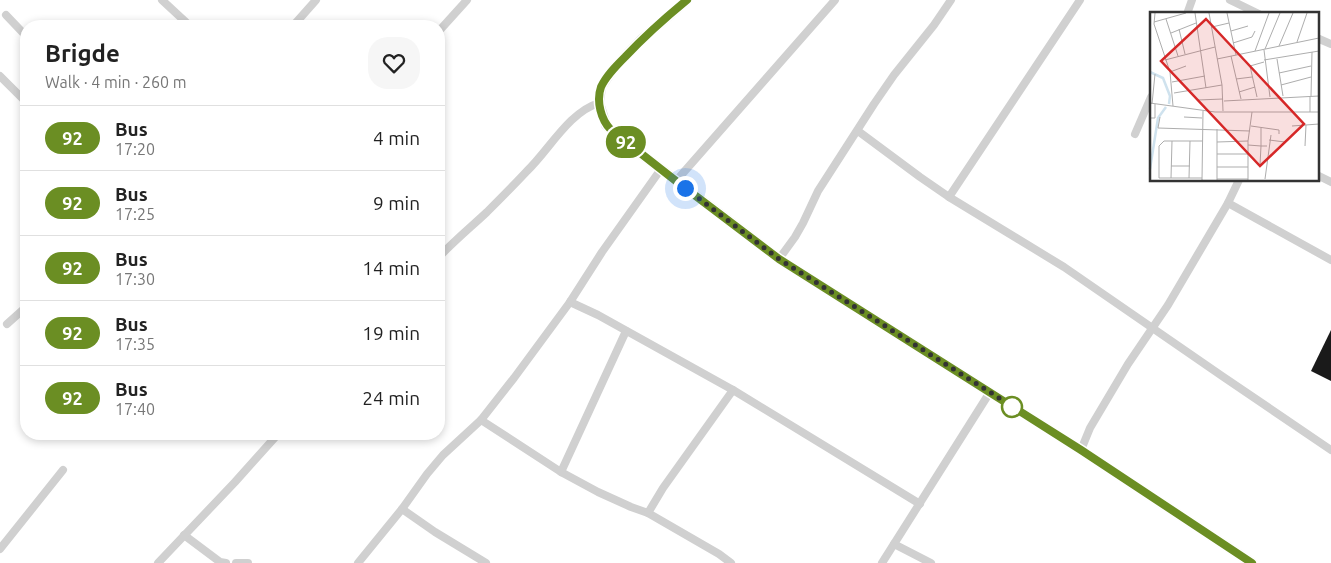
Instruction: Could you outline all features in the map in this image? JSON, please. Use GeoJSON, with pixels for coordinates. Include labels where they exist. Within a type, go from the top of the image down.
{"type":"FeatureCollection","features":[{"type":"Feature","properties":{"kind":"street"},"geometry":{"type":"LineString","coordinates":[[162,0],[184,20]]}},
{"type":"Feature","properties":{"kind":"street"},"geometry":{"type":"LineString","coordinates":[[298,20],[316,0]]}},
{"type":"Feature","properties":{"kind":"street"},"geometry":{"type":"LineString","coordinates":[[445,24],[467,0]]}},
{"type":"Feature","properties":{"kind":"street"},"geometry":{"type":"LineString","coordinates":[[687,0],[642,39],[614,68],[601,87],[599,103],[606,125],[779,259],[1081,450],[1238,559],[1252,563]]}},
{"type":"Feature","properties":{"kind":"street"},"geometry":{"type":"LineString","coordinates":[[676,181],[835,0]]}},
{"type":"Feature","properties":{"kind":"street"},"geometry":{"type":"LineString","coordinates":[[779,259],[803,223],[818,190],[894,75],[934,25],[951,0]]}},
{"type":"Feature","properties":{"kind":"street"},"geometry":{"type":"LineString","coordinates":[[949,197],[1080,0]]}},
{"type":"Feature","properties":{"kind":"street"},"geometry":{"type":"LineString","coordinates":[[1187,12],[1192,0]]}},
{"type":"Feature","properties":{"kind":"street"},"geometry":{"type":"LineString","coordinates":[[1230,0],[1255,12]]}},
{"type":"Feature","properties":{"kind":"street"},"geometry":{"type":"LineString","coordinates":[[6,15],[20,30]]}},
{"type":"Feature","properties":{"kind":"street"},"geometry":{"type":"LineString","coordinates":[[1318,38],[1331,44]]}},
{"type":"Feature","properties":{"kind":"street"},"geometry":{"type":"LineString","coordinates":[[0,76],[20,96]]}},
{"type":"Feature","properties":{"kind":"street"},"geometry":{"type":"LineString","coordinates":[[1136,134],[1150,99]]}},
{"type":"Feature","properties":{"kind":"street"},"geometry":{"type":"LineString","coordinates":[[445,251],[529,170],[579,113],[589,106],[599,103]]}},
{"type":"Feature","properties":{"kind":"street"},"geometry":{"type":"LineString","coordinates":[[858,130],[949,197],[1064,267],[1331,450]]}},
{"type":"Feature","properties":{"kind":"street"},"geometry":{"type":"LineString","coordinates":[[358,563],[402,509],[427,474],[443,455],[480,420],[553,327],[602,252],[661,169]]}},
{"type":"Feature","properties":{"kind":"street"},"geometry":{"type":"LineString","coordinates":[[1318,176],[1331,182]]}},
{"type":"Feature","properties":{"kind":"street"},"geometry":{"type":"LineString","coordinates":[[1081,450],[1090,428],[1128,364],[1168,305],[1238,181]]}},
{"type":"Feature","properties":{"kind":"street"},"geometry":{"type":"LineString","coordinates":[[1228,202],[1331,260]]}},
{"type":"Feature","properties":{"kind":"street"},"geometry":{"type":"LineString","coordinates":[[570,302],[598,315],[733,390],[920,504]]}},
{"type":"Feature","properties":{"kind":"street"},"geometry":{"type":"LineString","coordinates":[[7,324],[20,312]]}},
{"type":"Feature","properties":{"kind":"street"},"geometry":{"type":"LineString","coordinates":[[561,472],[626,331]]}},
{"type":"Feature","properties":{"kind":"street"},"geometry":{"type":"LineString","coordinates":[[648,513],[663,488],[733,390]]}},
{"type":"Feature","properties":{"kind":"street"},"geometry":{"type":"LineString","coordinates":[[882,563],[990,392]]}},
{"type":"Feature","properties":{"kind":"street"},"geometry":{"type":"LineString","coordinates":[[480,420],[561,472],[598,492],[648,513],[731,563]]}},
{"type":"Feature","properties":{"kind":"street"},"geometry":{"type":"LineString","coordinates":[[158,563],[273,440]]}},
{"type":"Feature","properties":{"kind":"street"},"geometry":{"type":"LineString","coordinates":[[0,549],[63,470]]}},
{"type":"Feature","properties":{"kind":"street"},"geometry":{"type":"LineString","coordinates":[[402,509],[435,532],[486,563]]}},
{"type":"Feature","properties":{"kind":"street"},"geometry":{"type":"LineString","coordinates":[[184,535],[220,562],[226,563]]}},
{"type":"Feature","properties":{"kind":"street"},"geometry":{"type":"LineString","coordinates":[[894,544],[931,563]]}},
{"type":"Feature","properties":{"kind":"street"},"geometry":{"type":"LineString","coordinates":[[236,563],[248,563]]}},
{"type":"Feature","properties":{"kind":"building"},"geometry":{"type":"Polygon","coordinates":[[[1331,330],[1331,381],[1311,371],[1331,330]]]}},
{"type":"Feature","properties":{"kind":"bus line","name":"92"},"geometry":{"type":"LineString","coordinates":[[687,0],[642,39],[614,68],[601,87],[599,103],[606,125],[611,130],[779,259],[1081,450],[1252,563]]}},
{"type":"Feature","properties":{"kind":"route"},"geometry":{"type":"LineString","coordinates":[[685,188],[779,259],[1015,408],[1012,407]]}}]}
